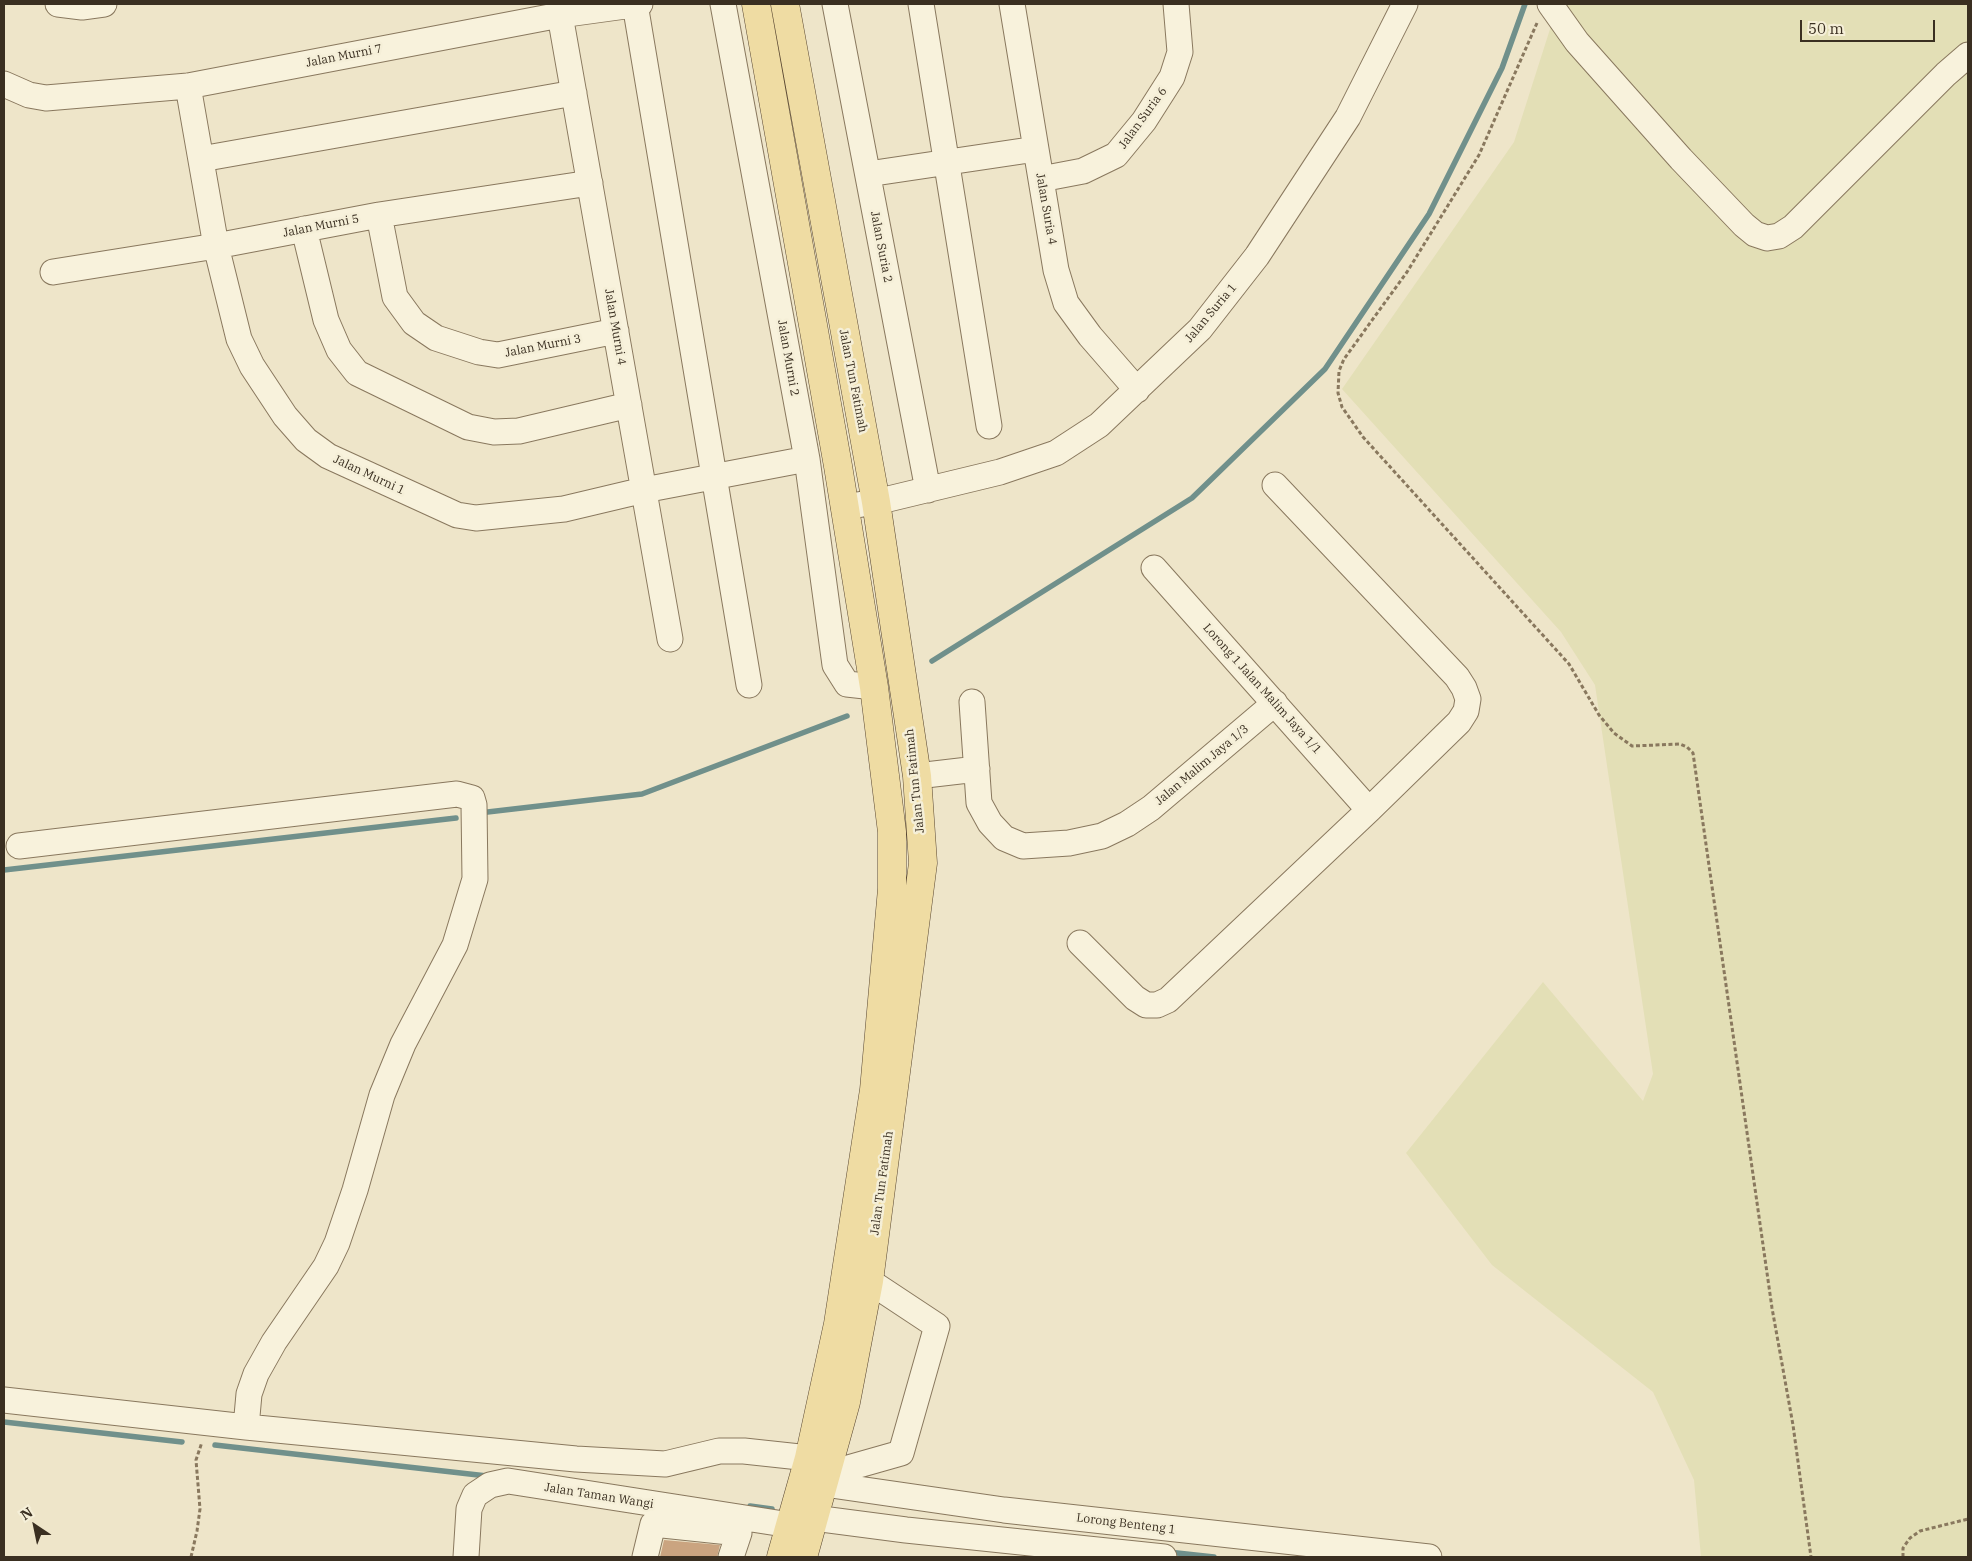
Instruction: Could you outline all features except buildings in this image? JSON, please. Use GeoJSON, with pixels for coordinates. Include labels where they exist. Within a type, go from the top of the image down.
{"type":"FeatureCollection","features":[{"type":"Feature","properties":{"kind":"main road","name":"Jalan Tun Fatimah"},"geometry":{"type":"LineString","coordinates":[[756,4],[844,507],[874,687],[890,802],[892,889],[874,1090],[838,1324],[820,1472]]}},
{"type":"Feature","properties":{"kind":"main road","name":"Jalan Tun Fatimah"},"geometry":{"type":"LineString","coordinates":[[781,1557],[802,1521],[846,1402],[869,1281],[923,863],[917,776],[876,502],[785,4]]}},
{"type":"Feature","properties":{"kind":"main road","name":"Jalan Tun Fatimah"},"geometry":{"type":"LineString","coordinates":[[802,1521],[804,1557]]}},
{"type":"Feature","properties":{"kind":"street"},"geometry":{"type":"LineString","coordinates":[[58,4],[82,8],[104,4]]}},
{"type":"Feature","properties":{"kind":"street"},"geometry":{"type":"LineString","coordinates":[[638,4],[712,476],[749,685]]}},
{"type":"Feature","properties":{"kind":"street","name":"Jalan Murni 7"},"geometry":{"type":"LineString","coordinates":[[4,84],[29,95],[46,98],[188,86],[560,15],[638,4]]}},
{"type":"Feature","properties":{"kind":"street","name":"Jalan Murni 2"},"geometry":{"type":"LineString","coordinates":[[723,4],[807,459],[835,665],[848,684],[874,687]]}},
{"type":"Feature","properties":{"kind":"street","name":"Jalan Suria 2"},"geometry":{"type":"LineString","coordinates":[[835,4],[928,490]]}},
{"type":"Feature","properties":{"kind":"street"},"geometry":{"type":"LineString","coordinates":[[921,4],[990,426]]}},
{"type":"Feature","properties":{"kind":"street","name":"Jalan Suria 4"},"geometry":{"type":"LineString","coordinates":[[1012,4],[1056,270],[1066,303],[1090,336],[1137,390]]}},
{"type":"Feature","properties":{"kind":"street","name":"Jalan Suria 6"},"geometry":{"type":"LineString","coordinates":[[1041,179],[1083,171],[1116,155],[1144,121],[1172,77],[1180,52],[1176,4]]}},
{"type":"Feature","properties":{"kind":"street","name":"Jalan Suria 1"},"geometry":{"type":"LineString","coordinates":[[844,507],[876,502],[1000,472],[1056,453],[1099,425],[1200,329],[1257,256],[1348,117],[1405,4]]}},
{"type":"Feature","properties":{"kind":"street"},"geometry":{"type":"LineString","coordinates":[[1544,12],[1577,42],[1744,225],[1755,234],[1767,238],[1779,236],[1793,227],[1946,74],[1968,55]]}},
{"type":"Feature","properties":{"kind":"street","name":"Jalan Murni 4"},"geometry":{"type":"LineString","coordinates":[[560,15],[670,639]]}},
{"type":"Feature","properties":{"kind":"street","name":"Jalan Murni 1"},"geometry":{"type":"LineString","coordinates":[[188,86],[216,246],[240,339],[252,366],[285,416],[306,440],[328,456],[457,515],[476,518],[564,509],[712,476],[807,459]]}},
{"type":"Feature","properties":{"kind":"street"},"geometry":{"type":"LineString","coordinates":[[201,159],[574,93]]}},
{"type":"Feature","properties":{"kind":"street"},"geometry":{"type":"LineString","coordinates":[[868,174],[1036,149]]}},
{"type":"Feature","properties":{"kind":"street","name":"Jalan Murni 5"},"geometry":{"type":"LineString","coordinates":[[53,272],[216,246],[379,215],[590,183]]}},
{"type":"Feature","properties":{"kind":"street","name":"Jalan Murni 3"},"geometry":{"type":"LineString","coordinates":[[379,215],[395,297],[414,323],[436,338],[479,352],[498,355],[616,331]]}},
{"type":"Feature","properties":{"kind":"street"},"geometry":{"type":"LineString","coordinates":[[304,229],[326,320],[340,350],[357,373],[468,427],[494,432],[519,431],[629,406]]}},
{"type":"Feature","properties":{"kind":"street"},"geometry":{"type":"LineString","coordinates":[[1080,943],[1135,998],[1146,1005],[1157,1005],[1168,1000],[1370,810],[1458,722],[1466,711],[1468,699],[1457,677],[1275,485]]}},
{"type":"Feature","properties":{"kind":"street","name":"Lorong 1 Jalan Malim Jaya 1/1"},"geometry":{"type":"LineString","coordinates":[[1154,568],[1370,810]]}},
{"type":"Feature","properties":{"kind":"street","name":"Jalan Malim Jaya 1/3"},"geometry":{"type":"LineString","coordinates":[[972,702],[979,803],[990,823],[1004,838],[1023,846],[1069,843],[1102,836],[1127,824],[1151,808],[1275,703]]}},
{"type":"Feature","properties":{"kind":"street"},"geometry":{"type":"LineString","coordinates":[[917,776],[977,769]]}},
{"type":"Feature","properties":{"kind":"street"},"geometry":{"type":"LineString","coordinates":[[19,846],[457,794],[472,798],[474,805],[475,879],[455,945],[403,1044],[382,1095],[355,1190],[337,1242],[321,1273],[274,1342],[256,1374],[249,1394],[246,1427]]}},
{"type":"Feature","properties":{"kind":"street"},"geometry":{"type":"LineString","coordinates":[[820,1472],[901,1453],[937,1326],[869,1281]]}},
{"type":"Feature","properties":{"kind":"street","name":"Lorong Benteng 1"},"geometry":{"type":"LineString","coordinates":[[4,1400],[246,1427],[576,1459],[665,1464],[719,1451],[744,1451],[820,1472],[1004,1510],[1429,1557]]}},
{"type":"Feature","properties":{"kind":"street","name":"Jalan Taman Wangi"},"geometry":{"type":"LineString","coordinates":[[466,1557],[469,1509],[475,1495],[490,1485],[508,1481],[802,1521],[1164,1557]]}},
{"type":"Feature","properties":{"kind":"street"},"geometry":{"type":"LineString","coordinates":[[645,1557],[653,1524],[739,1533],[731,1557]]}},
{"type":"Feature","properties":{"kind":"path"},"geometry":{"type":"LineString","coordinates":[[1544,12],[1479,155],[1407,272],[1344,359],[1339,371],[1338,393],[1342,407],[1363,437],[1570,664],[1599,715],[1614,733],[1632,746],[1680,744],[1687,747],[1693,753],[1772,1308],[1793,1425],[1811,1557]]}},
{"type":"Feature","properties":{"kind":"path"},"geometry":{"type":"LineString","coordinates":[[190,1557],[197,1531],[200,1509],[196,1460],[208,1423]]}},
{"type":"Feature","properties":{"kind":"path"},"geometry":{"type":"LineString","coordinates":[[1903,1557],[1903,1548],[1906,1543],[1920,1531],[1968,1519]]}},
{"type":"Feature","properties":{"kind":"shaded area"},"geometry":{"type":"Polygon","coordinates":[[[1558,4],[1968,4],[1968,1557],[1701,1557],[1694,1480],[1653,1392],[1492,1265],[1406,1153],[1543,982],[1643,1101],[1653,1074],[1595,685],[1561,632],[1342,389],[1514,142],[1558,4]]]}},
{"type":"Feature","properties":{"kind":"waterway"},"geometry":{"type":"LineString","coordinates":[[932,661],[1192,498],[1325,369],[1429,214],[1502,68],[1525,4]]}},
{"type":"Feature","properties":{"kind":"waterway"},"geometry":{"type":"LineString","coordinates":[[479,813],[642,794],[847,716]]}},
{"type":"Feature","properties":{"kind":"waterway"},"geometry":{"type":"LineString","coordinates":[[4,870],[456,818]]}},
{"type":"Feature","properties":{"kind":"waterway"},"geometry":{"type":"LineString","coordinates":[[4,1422],[182,1442]]}},
{"type":"Feature","properties":{"kind":"waterway"},"geometry":{"type":"LineString","coordinates":[[215,1445],[487,1476]]}},
{"type":"Feature","properties":{"kind":"waterway"},"geometry":{"type":"LineString","coordinates":[[750,1506],[772,1509]]}},
{"type":"Feature","properties":{"kind":"waterway"},"geometry":{"type":"LineString","coordinates":[[1168,1552],[1214,1557]]}}]}
